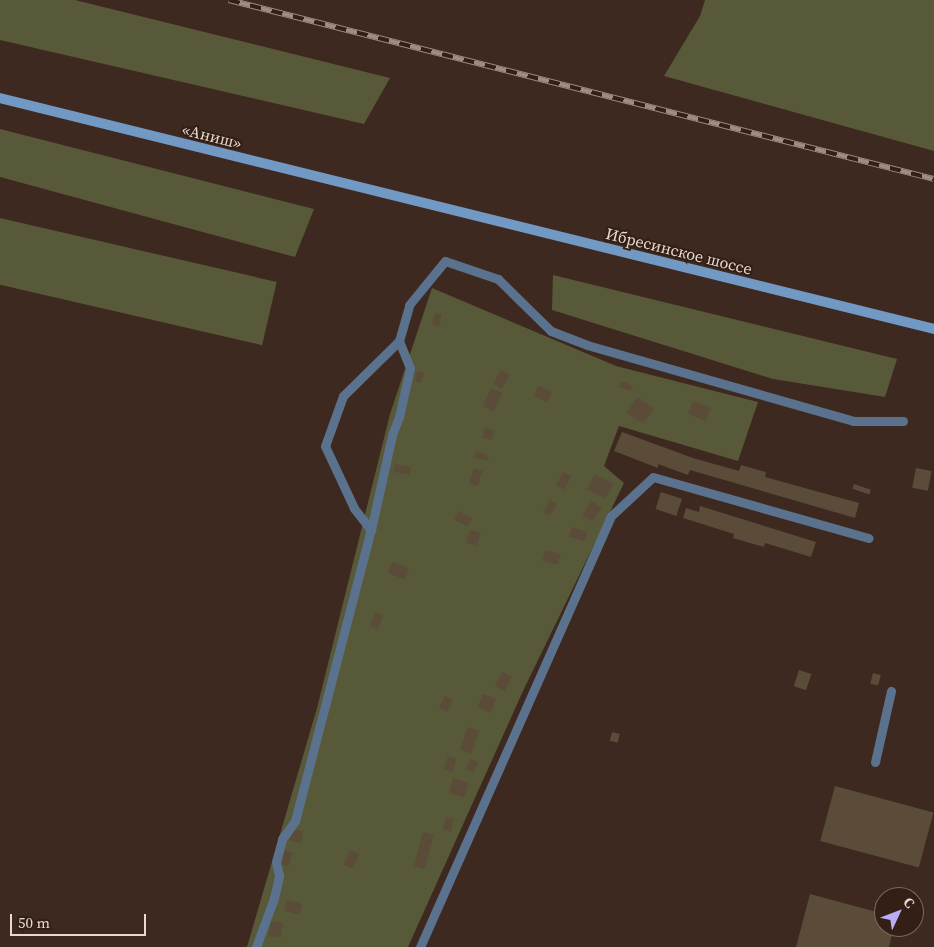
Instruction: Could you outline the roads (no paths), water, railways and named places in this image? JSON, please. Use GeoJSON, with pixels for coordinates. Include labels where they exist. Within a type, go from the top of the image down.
{"type":"FeatureCollection","features":[{"type":"Feature","properties":{"kind":"main road","name":"«Аниш»"},"geometry":{"type":"LineString","coordinates":[[0,98],[416,202]]}},
{"type":"Feature","properties":{"kind":"main road","name":"Ибресинское шоссе"},"geometry":{"type":"LineString","coordinates":[[416,202],[934,329]]}},
{"type":"Feature","properties":{"kind":"lane"},"geometry":{"type":"LineString","coordinates":[[371,530],[354,508],[326,446],[344,396],[399,341],[409,305],[445,261],[498,279],[551,331],[587,345],[853,421],[903,421]]}},
{"type":"Feature","properties":{"kind":"lane"},"geometry":{"type":"LineString","coordinates":[[256,947],[274,898],[279,876],[276,862],[279,852],[286,832],[295,821],[371,530],[410,368],[399,341]]}},
{"type":"Feature","properties":{"kind":"lane"},"geometry":{"type":"LineString","coordinates":[[420,947],[611,516],[653,477],[869,538]]}},
{"type":"Feature","properties":{"kind":"lane"},"geometry":{"type":"LineString","coordinates":[[875,762],[891,691]]}},
{"type":"Feature","properties":{"kind":"railway"},"geometry":{"type":"LineString","coordinates":[[229,0],[934,179]]}}]}
